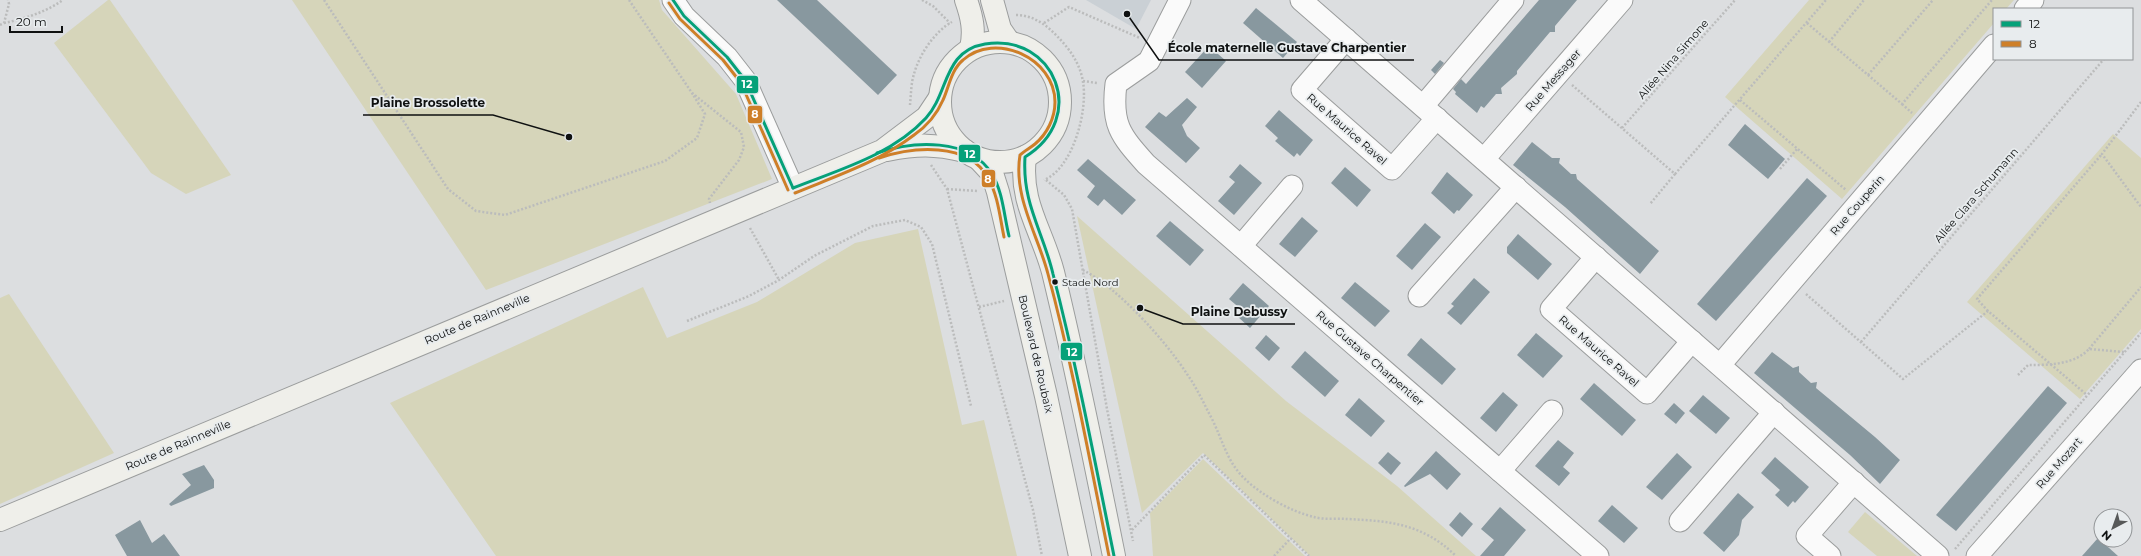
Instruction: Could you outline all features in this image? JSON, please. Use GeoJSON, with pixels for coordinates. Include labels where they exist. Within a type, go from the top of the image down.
{"type":"FeatureCollection","features":[{"type":"Feature","properties":{"kind":"main road"},"geometry":{"type":"LineString","coordinates":[[966,0],[972,18],[973,37],[971,48]]}},
{"type":"Feature","properties":{"kind":"main road"},"geometry":{"type":"LineString","coordinates":[[992,0],[1000,29],[1009,42]]}},
{"type":"Feature","properties":{"kind":"main road"},"geometry":{"type":"LineString","coordinates":[[882,151],[928,145],[972,155],[994,162],[1010,161],[1025,157],[1040,147],[1050,134],[1058,119],[1058,85],[1051,69],[1039,56],[1025,47],[1009,42],[996,42],[971,48],[961,56],[946,75],[939,99],[940,114],[945,128],[954,141],[972,155]]}},
{"type":"Feature","properties":{"kind":"main road","name":"Route de Rainneville"},"geometry":{"type":"LineString","coordinates":[[0,520],[882,151],[927,117],[939,99]]}},
{"type":"Feature","properties":{"kind":"main road","name":"Boulevard de Roubaix"},"geometry":{"type":"LineString","coordinates":[[972,155],[992,173],[998,192],[1046,396],[1080,556]]}},
{"type":"Feature","properties":{"kind":"main road"},"geometry":{"type":"LineString","coordinates":[[1025,157],[1024,186],[1029,208],[1047,248],[1068,333],[1114,556]]}},
{"type":"Feature","properties":{"kind":"street"},"geometry":{"type":"LineString","coordinates":[[673,0],[684,16],[727,57],[745,80],[793,188]]}},
{"type":"Feature","properties":{"kind":"street","name":"Rue Gustave Charpentier"},"geometry":{"type":"LineString","coordinates":[[1180,0],[1149,61],[1116,84],[1114,106],[1120,132],[1146,164],[1598,556]]}},
{"type":"Feature","properties":{"kind":"street"},"geometry":{"type":"LineString","coordinates":[[1301,0],[1854,482],[1946,554]]}},
{"type":"Feature","properties":{"kind":"street"},"geometry":{"type":"LineString","coordinates":[[1430,112],[1513,0]]}},
{"type":"Feature","properties":{"kind":"street","name":"Rue Messager"},"geometry":{"type":"LineString","coordinates":[[1484,159],[1622,0]]}},
{"type":"Feature","properties":{"kind":"street"},"geometry":{"type":"LineString","coordinates":[[2026,8],[2033,0]]}},
{"type":"Feature","properties":{"kind":"street","name":"Rue Maurice Ravel"},"geometry":{"type":"LineString","coordinates":[[1346,39],[1302,90],[1374,153],[1392,168],[1430,112]]}},
{"type":"Feature","properties":{"kind":"street","name":"Rue Couperin"},"geometry":{"type":"LineString","coordinates":[[1720,365],[1993,46]]}},
{"type":"Feature","properties":{"kind":"street"},"geometry":{"type":"LineString","coordinates":[[1241,246],[1292,186]]}},
{"type":"Feature","properties":{"kind":"street"},"geometry":{"type":"LineString","coordinates":[[1419,296],[1516,187]]}},
{"type":"Feature","properties":{"kind":"street","name":"Rue Maurice Ravel"},"geometry":{"type":"LineString","coordinates":[[1596,257],[1551,309],[1647,393],[1692,341]]}},
{"type":"Feature","properties":{"kind":"street","name":"Rue Mozart"},"geometry":{"type":"LineString","coordinates":[[1977,556],[2141,370]]}},
{"type":"Feature","properties":{"kind":"street"},"geometry":{"type":"LineString","coordinates":[[1500,470],[1552,411]]}},
{"type":"Feature","properties":{"kind":"street"},"geometry":{"type":"LineString","coordinates":[[1680,521],[1774,412]]}},
{"type":"Feature","properties":{"kind":"street"},"geometry":{"type":"LineString","coordinates":[[1830,556],[1807,536],[1854,482]]}},
{"type":"Feature","properties":{"kind":"path"},"geometry":{"type":"LineString","coordinates":[[4,23],[9,4],[8,0]]}},
{"type":"Feature","properties":{"kind":"path"},"geometry":{"type":"LineString","coordinates":[[0,25],[19,20],[54,6],[63,0]]}},
{"type":"Feature","properties":{"kind":"path"},"geometry":{"type":"LineString","coordinates":[[324,0],[448,189],[476,211],[505,215],[665,161],[697,138],[705,114],[629,0]]}},
{"type":"Feature","properties":{"kind":"path"},"geometry":{"type":"LineString","coordinates":[[922,0],[933,6],[950,23]]}},
{"type":"Feature","properties":{"kind":"path","name":"Allée Nina Simone"},"geometry":{"type":"LineString","coordinates":[[1622,128],[1735,0]]}},
{"type":"Feature","properties":{"kind":"path"},"geometry":{"type":"LineString","coordinates":[[1650,204],[1826,0]]}},
{"type":"Feature","properties":{"kind":"path"},"geometry":{"type":"LineString","coordinates":[[1829,42],[1864,0]]}},
{"type":"Feature","properties":{"kind":"path"},"geometry":{"type":"LineString","coordinates":[[1868,75],[1933,0]]}},
{"type":"Feature","properties":{"kind":"path"},"geometry":{"type":"LineString","coordinates":[[1902,104],[1992,0]]}},
{"type":"Feature","properties":{"kind":"path"},"geometry":{"type":"LineString","coordinates":[[1044,23],[1069,7],[1157,46]]}},
{"type":"Feature","properties":{"kind":"path"},"geometry":{"type":"LineString","coordinates":[[1014,15],[1021,15],[1044,23],[1072,51],[1084,81],[1084,110],[1074,144],[1065,161],[1046,180],[1039,182]]}},
{"type":"Feature","properties":{"kind":"path"},"geometry":{"type":"LineString","coordinates":[[910,109],[914,74],[922,53],[938,34],[950,23],[955,21]]}},
{"type":"Feature","properties":{"kind":"path"},"geometry":{"type":"LineString","coordinates":[[1807,23],[1918,118]]}},
{"type":"Feature","properties":{"kind":"path","name":"Allée Clara Schumann"},"geometry":{"type":"LineString","coordinates":[[1860,342],[2103,60]]}},
{"type":"Feature","properties":{"kind":"path"},"geometry":{"type":"LineString","coordinates":[[1558,73],[1675,174]]}},
{"type":"Feature","properties":{"kind":"path"},"geometry":{"type":"LineString","coordinates":[[692,93],[741,132],[744,147],[739,160],[709,199],[717,220]]}},
{"type":"Feature","properties":{"kind":"path"},"geometry":{"type":"LineString","coordinates":[[1740,100],[1860,202]]}},
{"type":"Feature","properties":{"kind":"path"},"geometry":{"type":"LineString","coordinates":[[2087,395],[1988,311],[1977,299],[2102,154],[2141,102]]}},
{"type":"Feature","properties":{"kind":"path"},"geometry":{"type":"LineString","coordinates":[[1780,168],[1797,149]]}},
{"type":"Feature","properties":{"kind":"path"},"geometry":{"type":"LineString","coordinates":[[2102,154],[2141,207]]}},
{"type":"Feature","properties":{"kind":"path"},"geometry":{"type":"LineString","coordinates":[[930,163],[947,189],[1033,510],[1042,556]]}},
{"type":"Feature","properties":{"kind":"path"},"geometry":{"type":"LineString","coordinates":[[1046,180],[1064,195],[1072,209],[1107,410],[1132,530],[1133,543]]}},
{"type":"Feature","properties":{"kind":"path"},"geometry":{"type":"LineString","coordinates":[[947,189],[981,191]]}},
{"type":"Feature","properties":{"kind":"path"},"geometry":{"type":"LineString","coordinates":[[740,210],[779,280]]}},
{"type":"Feature","properties":{"kind":"path"},"geometry":{"type":"LineString","coordinates":[[688,320],[749,296],[779,280],[814,256],[873,226],[905,220],[921,227],[932,244],[971,406]]}},
{"type":"Feature","properties":{"kind":"path"},"geometry":{"type":"LineString","coordinates":[[1083,270],[1096,276],[1114,291],[1146,323],[1187,374],[1219,432],[1230,462],[1246,480],[1281,504],[1314,517],[1400,523],[1430,535],[1456,556]]}},
{"type":"Feature","properties":{"kind":"path"},"geometry":{"type":"LineString","coordinates":[[1792,281],[1903,379],[1988,311]]}},
{"type":"Feature","properties":{"kind":"path"},"geometry":{"type":"LineString","coordinates":[[2018,375],[2028,365],[2051,365],[2082,356],[2141,287]]}},
{"type":"Feature","properties":{"kind":"path"},"geometry":{"type":"LineString","coordinates":[[979,307],[1011,299]]}},
{"type":"Feature","properties":{"kind":"path"},"geometry":{"type":"LineString","coordinates":[[1946,554],[2141,333]]}},
{"type":"Feature","properties":{"kind":"path"},"geometry":{"type":"LineString","coordinates":[[2089,349],[2124,352]]}},
{"type":"Feature","properties":{"kind":"path"},"geometry":{"type":"LineString","coordinates":[[1132,530],[1204,455],[1309,556]]}},
{"type":"Feature","properties":{"kind":"path"},"geometry":{"type":"LineString","coordinates":[[1274,556],[1291,538]]}},
{"type":"Feature","properties":{"kind":"shaded area"},"geometry":{"type":"Polygon","coordinates":[[[1086,0],[1151,0],[1136,29],[1086,0]]]}},
{"type":"Feature","properties":{"kind":"green space"},"geometry":{"type":"Polygon","coordinates":[[[108,0],[110,0],[231,175],[186,194],[151,173],[54,43],[108,0]]]}},
{"type":"Feature","properties":{"kind":"green space"},"geometry":{"type":"Polygon","coordinates":[[[292,0],[659,0],[662,10],[736,94],[772,179],[486,290],[292,0]]]}},
{"type":"Feature","properties":{"kind":"green space"},"geometry":{"type":"Polygon","coordinates":[[[1809,0],[2014,0],[2007,8],[1993,8],[1993,24],[1842,199],[1725,97],[1809,0]]]}},
{"type":"Feature","properties":{"kind":"green space"},"geometry":{"type":"Polygon","coordinates":[[[2113,134],[2141,158],[2141,329],[2080,399],[1967,302],[2113,134]]]}},
{"type":"Feature","properties":{"kind":"green space"},"geometry":{"type":"Polygon","coordinates":[[[1077,216],[1286,401],[1397,486],[1476,556],[1310,556],[1203,453],[1142,513],[1077,216]]]}},
{"type":"Feature","properties":{"kind":"green space"},"geometry":{"type":"Polygon","coordinates":[[[918,229],[962,425],[984,420],[1017,556],[496,556],[390,403],[643,287],[667,338],[757,302],[855,243],[918,229]]]}},
{"type":"Feature","properties":{"kind":"green space"},"geometry":{"type":"Polygon","coordinates":[[[9,294],[114,453],[0,504],[0,298],[9,294]]]}},
{"type":"Feature","properties":{"kind":"green space"},"geometry":{"type":"Polygon","coordinates":[[[1203,459],[1305,556],[1153,556],[1150,513],[1203,459]]]}},
{"type":"Feature","properties":{"kind":"green space"},"geometry":{"type":"Polygon","coordinates":[[[1865,512],[1917,556],[1877,556],[1848,532],[1865,512]]]}},
{"type":"Feature","properties":{"kind":"building"},"geometry":{"type":"Polygon","coordinates":[[[777,0],[817,0],[897,75],[878,95],[777,0]]]}},
{"type":"Feature","properties":{"kind":"building"},"geometry":{"type":"Polygon","coordinates":[[[1539,0],[1577,0],[1555,26],[1555,32],[1550,32],[1517,71],[1517,74],[1501,88],[1502,94],[1496,94],[1484,108],[1481,106],[1477,113],[1455,94],[1456,92],[1453,89],[1461,79],[1466,84],[1539,0]]]}},
{"type":"Feature","properties":{"kind":"building"},"geometry":{"type":"Polygon","coordinates":[[[1256,8],[1297,42],[1283,58],[1243,23],[1256,8]]]}},
{"type":"Feature","properties":{"kind":"building"},"geometry":{"type":"Polygon","coordinates":[[[1209,46],[1226,61],[1202,88],[1185,72],[1209,46]]]}},
{"type":"Feature","properties":{"kind":"building"},"geometry":{"type":"Polygon","coordinates":[[[1440,60],[1444,63],[1435,74],[1431,70],[1440,60]]]}},
{"type":"Feature","properties":{"kind":"building"},"geometry":{"type":"Polygon","coordinates":[[[1187,98],[1197,107],[1182,125],[1187,136],[1200,148],[1186,163],[1145,127],[1159,112],[1166,117],[1187,98]]]}},
{"type":"Feature","properties":{"kind":"building"},"geometry":{"type":"Polygon","coordinates":[[[1279,110],[1313,140],[1300,156],[1297,153],[1294,157],[1275,141],[1278,138],[1265,126],[1279,110]]]}},
{"type":"Feature","properties":{"kind":"building"},"geometry":{"type":"Polygon","coordinates":[[[1745,124],[1785,159],[1768,179],[1728,145],[1745,124]]]}},
{"type":"Feature","properties":{"kind":"building"},"geometry":{"type":"Polygon","coordinates":[[[1532,142],[1552,158],[1560,158],[1559,163],[1571,174],[1576,174],[1577,179],[1659,251],[1640,274],[1565,207],[1513,165],[1532,142]]]}},
{"type":"Feature","properties":{"kind":"building"},"geometry":{"type":"Polygon","coordinates":[[[1088,159],[1136,200],[1122,215],[1104,199],[1098,206],[1087,197],[1095,186],[1077,170],[1088,159]]]}},
{"type":"Feature","properties":{"kind":"building"},"geometry":{"type":"Polygon","coordinates":[[[1240,164],[1262,183],[1234,215],[1218,201],[1235,182],[1229,177],[1240,164]]]}},
{"type":"Feature","properties":{"kind":"building"},"geometry":{"type":"Polygon","coordinates":[[[1345,167],[1371,190],[1357,207],[1331,183],[1345,167]]]}},
{"type":"Feature","properties":{"kind":"building"},"geometry":{"type":"Polygon","coordinates":[[[1447,172],[1473,195],[1459,211],[1457,210],[1454,214],[1431,193],[1447,172]]]}},
{"type":"Feature","properties":{"kind":"building"},"geometry":{"type":"Polygon","coordinates":[[[1807,178],[1827,196],[1716,321],[1697,304],[1807,178]]]}},
{"type":"Feature","properties":{"kind":"building"},"geometry":{"type":"Polygon","coordinates":[[[1302,217],[1318,231],[1295,257],[1279,244],[1302,217]]]}},
{"type":"Feature","properties":{"kind":"building"},"geometry":{"type":"Polygon","coordinates":[[[1170,221],[1204,250],[1190,266],[1156,236],[1170,221]]]}},
{"type":"Feature","properties":{"kind":"building"},"geometry":{"type":"Polygon","coordinates":[[[1425,223],[1441,237],[1412,270],[1396,256],[1425,223]]]}},
{"type":"Feature","properties":{"kind":"building"},"geometry":{"type":"Polygon","coordinates":[[[1518,234],[1552,264],[1538,280],[1507,253],[1507,247],[1518,234]]]}},
{"type":"Feature","properties":{"kind":"building"},"geometry":{"type":"Polygon","coordinates":[[[1474,278],[1490,292],[1461,325],[1447,313],[1454,306],[1451,304],[1474,278]]]}},
{"type":"Feature","properties":{"kind":"building"},"geometry":{"type":"Polygon","coordinates":[[[1355,282],[1390,311],[1375,327],[1341,298],[1355,282]]]}},
{"type":"Feature","properties":{"kind":"building"},"geometry":{"type":"Polygon","coordinates":[[[1243,283],[1269,306],[1250,328],[1237,316],[1242,310],[1229,299],[1243,283]]]}},
{"type":"Feature","properties":{"kind":"building"},"geometry":{"type":"Polygon","coordinates":[[[1536,333],[1563,356],[1543,378],[1517,355],[1536,333]]]}},
{"type":"Feature","properties":{"kind":"building"},"geometry":{"type":"Polygon","coordinates":[[[1266,335],[1280,348],[1269,361],[1255,348],[1266,335]]]}},
{"type":"Feature","properties":{"kind":"building"},"geometry":{"type":"Polygon","coordinates":[[[1421,338],[1456,369],[1442,385],[1407,355],[1421,338]]]}},
{"type":"Feature","properties":{"kind":"building"},"geometry":{"type":"Polygon","coordinates":[[[1305,351],[1339,381],[1325,397],[1291,367],[1305,351]]]}},
{"type":"Feature","properties":{"kind":"building"},"geometry":{"type":"Polygon","coordinates":[[[1772,352],[1793,368],[1799,366],[1799,372],[1811,383],[1817,382],[1816,388],[1900,460],[1880,484],[1850,455],[1754,373],[1772,352]]]}},
{"type":"Feature","properties":{"kind":"building"},"geometry":{"type":"Polygon","coordinates":[[[1594,383],[1636,420],[1622,436],[1580,399],[1594,383]]]}},
{"type":"Feature","properties":{"kind":"building"},"geometry":{"type":"Polygon","coordinates":[[[2048,386],[2067,403],[1956,531],[1936,515],[2048,386]]]}},
{"type":"Feature","properties":{"kind":"building"},"geometry":{"type":"Polygon","coordinates":[[[1503,392],[1518,405],[1496,432],[1480,418],[1503,392]]]}},
{"type":"Feature","properties":{"kind":"building"},"geometry":{"type":"Polygon","coordinates":[[[1703,395],[1730,418],[1716,434],[1689,411],[1703,395]]]}},
{"type":"Feature","properties":{"kind":"building"},"geometry":{"type":"Polygon","coordinates":[[[1359,398],[1385,421],[1371,437],[1345,415],[1359,398]]]}},
{"type":"Feature","properties":{"kind":"building"},"geometry":{"type":"Polygon","coordinates":[[[1674,403],[1685,413],[1676,424],[1664,414],[1674,403]]]}},
{"type":"Feature","properties":{"kind":"building"},"geometry":{"type":"Polygon","coordinates":[[[1558,440],[1574,453],[1563,467],[1570,473],[1559,486],[1535,466],[1558,440]]]}},
{"type":"Feature","properties":{"kind":"building"},"geometry":{"type":"Polygon","coordinates":[[[1436,451],[1461,474],[1447,490],[1430,474],[1405,487],[1404,486],[1436,451]]]}},
{"type":"Feature","properties":{"kind":"building"},"geometry":{"type":"Polygon","coordinates":[[[1388,452],[1401,463],[1391,475],[1378,463],[1388,452]]]}},
{"type":"Feature","properties":{"kind":"building"},"geometry":{"type":"Polygon","coordinates":[[[1677,453],[1692,467],[1662,500],[1646,487],[1677,453]]]}},
{"type":"Feature","properties":{"kind":"building"},"geometry":{"type":"Polygon","coordinates":[[[1775,457],[1809,487],[1795,503],[1793,501],[1788,507],[1775,495],[1780,490],[1761,473],[1775,457]]]}},
{"type":"Feature","properties":{"kind":"building"},"geometry":{"type":"Polygon","coordinates":[[[204,465],[214,480],[214,488],[171,506],[169,504],[191,485],[182,474],[204,465]]]}},
{"type":"Feature","properties":{"kind":"building"},"geometry":{"type":"Polygon","coordinates":[[[1738,493],[1754,507],[1742,520],[1739,535],[1724,552],[1703,533],[1738,493]]]}},
{"type":"Feature","properties":{"kind":"building"},"geometry":{"type":"Polygon","coordinates":[[[1612,505],[1638,528],[1624,543],[1598,521],[1612,505]]]}},
{"type":"Feature","properties":{"kind":"building"},"geometry":{"type":"Polygon","coordinates":[[[1500,507],[1526,530],[1504,556],[1480,556],[1494,540],[1481,529],[1500,507]]]}},
{"type":"Feature","properties":{"kind":"building"},"geometry":{"type":"Polygon","coordinates":[[[1460,512],[1473,524],[1462,537],[1449,525],[1460,512]]]}},
{"type":"Feature","properties":{"kind":"building"},"geometry":{"type":"Polygon","coordinates":[[[140,520],[152,543],[164,534],[180,556],[127,556],[115,535],[140,520]]]}},
{"type":"Feature","properties":{"kind":"building"},"geometry":{"type":"Polygon","coordinates":[[[2093,544],[2093,548],[2109,548],[2118,556],[2082,556],[2093,544]]]}},
{"type":"Feature","properties":{"kind":"transit line","name":"12"},"geometry":{"type":"LineString","coordinates":[[673,0],[684,16],[727,57],[745,80],[793,188]]}},
{"type":"Feature","properties":{"kind":"transit line","name":"8"},"geometry":{"type":"LineString","coordinates":[[669,3],[680,19],[723,60],[741,83],[788,190]]}},
{"type":"Feature","properties":{"kind":"transit line","name":"12"},"geometry":{"type":"LineString","coordinates":[[793,188],[846,168],[881,152],[912,131],[926,118],[933,108],[954,64],[961,55],[971,48],[985,44],[1009,44],[1030,52],[1045,65],[1055,82],[1059,101],[1056,121],[1045,140],[1025,157],[1027,189],[1034,217],[1049,259],[1062,309],[1114,556]]}},
{"type":"Feature","properties":{"kind":"transit line","name":"8"},"geometry":{"type":"LineString","coordinates":[[795,193],[872,161],[901,145],[923,128],[938,110],[953,74],[959,64],[976,52],[991,48],[1006,49],[1021,54],[1034,62],[1045,73],[1052,86],[1055,102],[1054,114],[1047,131],[1035,144],[1020,155],[1020,186],[1023,201],[1044,259],[1057,309],[1081,415],[1109,556]]}},
{"type":"Feature","properties":{"kind":"transit line","name":"12"},"geometry":{"type":"LineString","coordinates":[[877,153],[907,146],[923,145],[939,145],[955,148],[969,153],[982,162],[996,181],[1001,196],[1009,236]]}},
{"type":"Feature","properties":{"kind":"transit line","name":"8"},"geometry":{"type":"LineString","coordinates":[[879,158],[907,151],[923,150],[938,150],[967,158],[979,166],[988,178],[994,192],[1004,237]]}},
{"type":"Feature","properties":{"kind":"place","name":"École maternelle Gustave Charpentier"},"geometry":{"type":"Point","coordinates":[1127,14]}},
{"type":"Feature","properties":{"kind":"place","name":"Plaine Brossolette"},"geometry":{"type":"Point","coordinates":[569,137]}},
{"type":"Feature","properties":{"kind":"place","name":"Stade Nord"},"geometry":{"type":"Point","coordinates":[1055,282]}},
{"type":"Feature","properties":{"kind":"place","name":"Plaine Debussy"},"geometry":{"type":"Point","coordinates":[1140,308]}}]}
